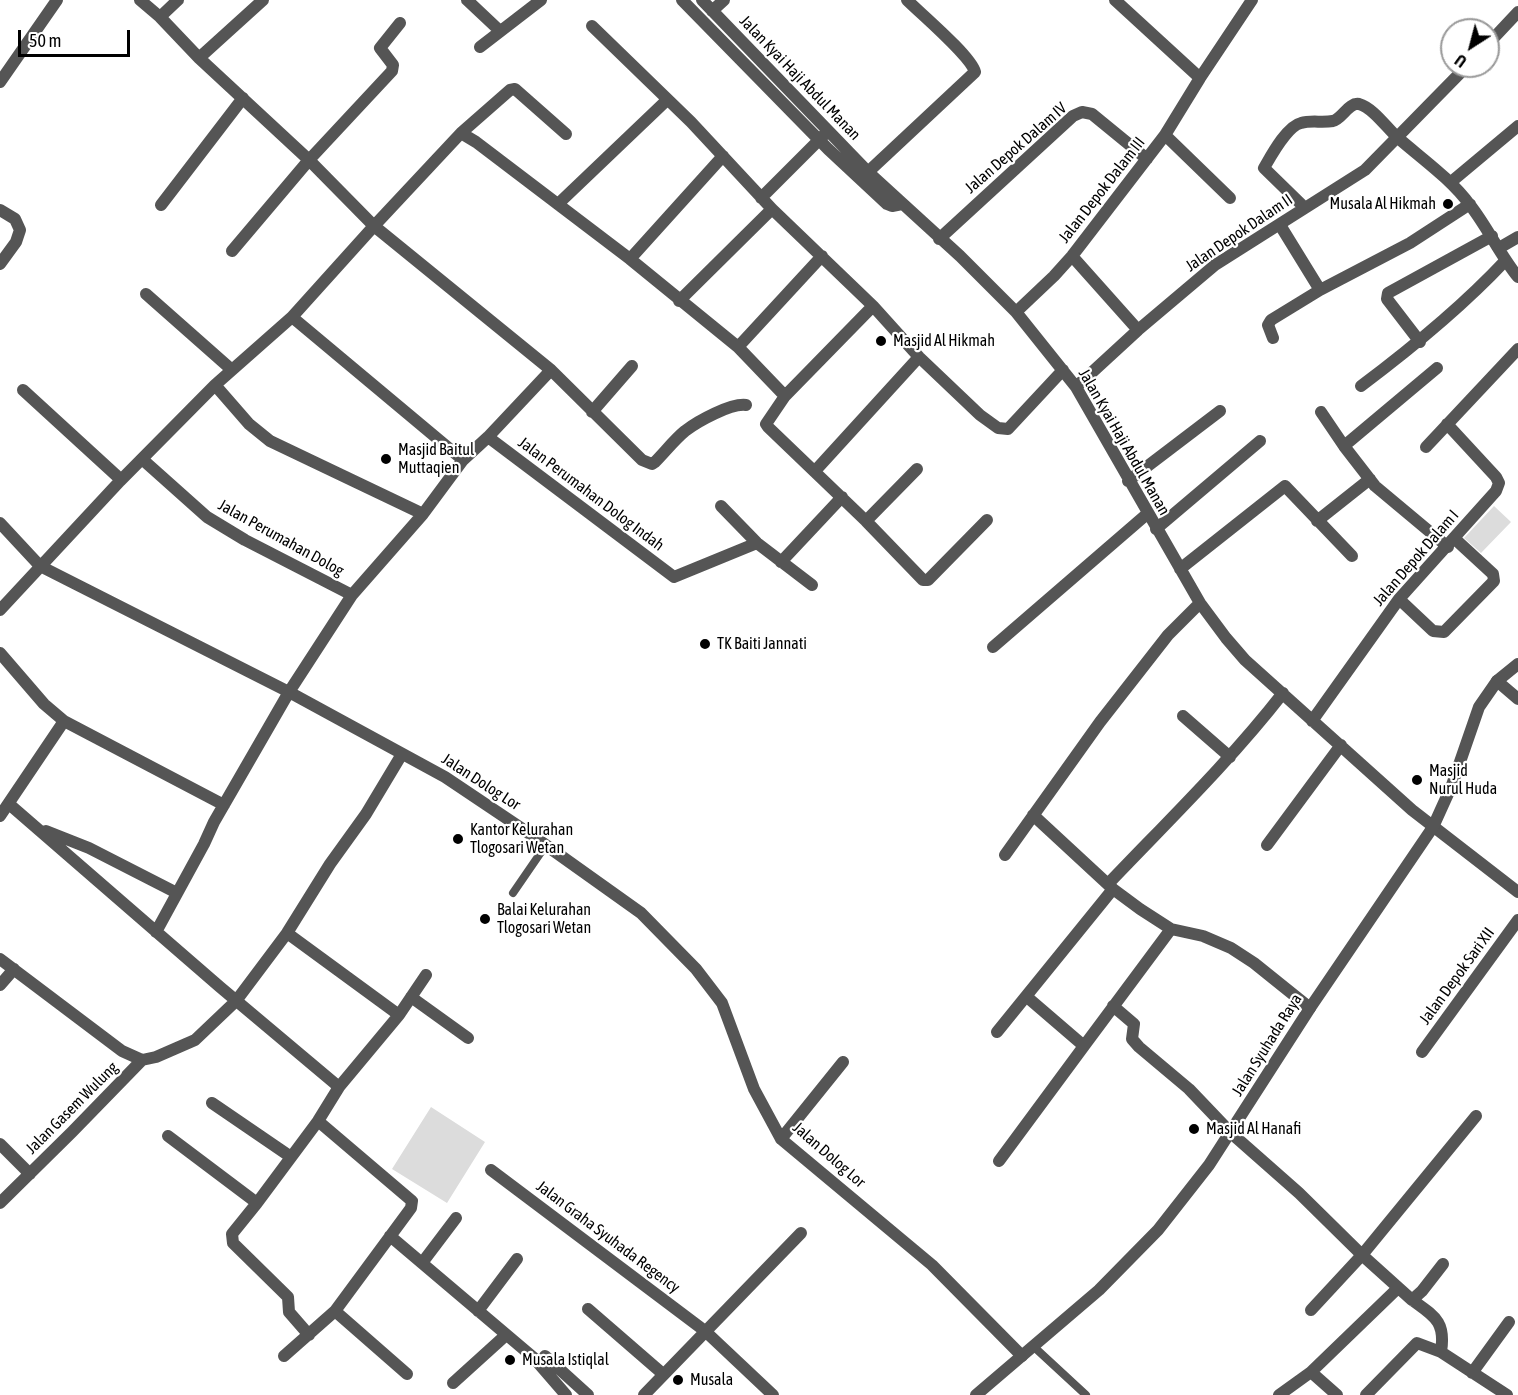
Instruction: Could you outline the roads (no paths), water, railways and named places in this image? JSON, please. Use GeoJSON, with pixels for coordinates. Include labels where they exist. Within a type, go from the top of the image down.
{"type":"FeatureCollection","features":[{"type":"Feature","properties":{"kind":"street"},"geometry":{"type":"LineString","coordinates":[[0,82],[57,0]]}},
{"type":"Feature","properties":{"kind":"street"},"geometry":{"type":"LineString","coordinates":[[140,0],[160,17],[199,58],[309,159],[374,226],[551,370],[642,460],[652,464],[687,430],[729,407],[738,404],[746,405]]}},
{"type":"Feature","properties":{"kind":"street"},"geometry":{"type":"LineString","coordinates":[[160,17],[178,0]]}},
{"type":"Feature","properties":{"kind":"street"},"geometry":{"type":"LineString","coordinates":[[199,58],[263,0]]}},
{"type":"Feature","properties":{"kind":"street"},"geometry":{"type":"LineString","coordinates":[[467,0],[500,31]]}},
{"type":"Feature","properties":{"kind":"street"},"geometry":{"type":"LineString","coordinates":[[480,47],[541,0]]}},
{"type":"Feature","properties":{"kind":"street"},"geometry":{"type":"LineString","coordinates":[[682,0],[823,135],[887,204],[892,206],[902,204]]}},
{"type":"Feature","properties":{"kind":"street","name":"Jalan Kyai Haji Abdul Manan"},"geometry":{"type":"LineString","coordinates":[[702,0],[823,135],[868,172],[1016,312],[1076,387],[1200,603],[1245,660],[1433,827],[1518,892]]}},
{"type":"Feature","properties":{"kind":"street"},"geometry":{"type":"LineString","coordinates":[[712,11],[724,0]]}},
{"type":"Feature","properties":{"kind":"street"},"geometry":{"type":"LineString","coordinates":[[868,172],[975,72],[963,54],[907,0]]}},
{"type":"Feature","properties":{"kind":"street"},"geometry":{"type":"LineString","coordinates":[[1115,0],[1200,78]]}},
{"type":"Feature","properties":{"kind":"street","name":"Jalan Depok Dalam III"},"geometry":{"type":"LineString","coordinates":[[1016,312],[1072,256],[1147,159],[1252,0]]}},
{"type":"Feature","properties":{"kind":"street"},"geometry":{"type":"LineString","coordinates":[[1500,31],[1518,12]]}},
{"type":"Feature","properties":{"kind":"street"},"geometry":{"type":"LineString","coordinates":[[232,251],[309,159],[392,71],[393,65],[380,48],[400,23]]}},
{"type":"Feature","properties":{"kind":"street"},"geometry":{"type":"LineString","coordinates":[[592,26],[723,156],[772,209],[873,306],[919,357],[980,415],[1003,430],[1008,429],[1063,370]]}},
{"type":"Feature","properties":{"kind":"street","name":"Jalan Depok Dalam II"},"geometry":{"type":"LineString","coordinates":[[1076,387],[1137,330],[1215,266],[1365,170],[1455,78]]}},
{"type":"Feature","properties":{"kind":"street"},"geometry":{"type":"LineString","coordinates":[[0,610],[120,481],[215,385],[292,317],[461,133],[512,88],[515,88],[566,134]]}},
{"type":"Feature","properties":{"kind":"street"},"geometry":{"type":"LineString","coordinates":[[161,205],[243,98]]}},
{"type":"Feature","properties":{"kind":"street"},"geometry":{"type":"LineString","coordinates":[[558,204],[667,100]]}},
{"type":"Feature","properties":{"kind":"street"},"geometry":{"type":"LineString","coordinates":[[1305,208],[1263,168],[1296,125],[1333,121],[1356,104],[1370,111],[1451,182],[1470,204],[1492,236],[1505,261],[1518,277]]}},
{"type":"Feature","properties":{"kind":"street","name":"Jalan Depok Dalam IV"},"geometry":{"type":"LineString","coordinates":[[939,239],[1073,116],[1082,112],[1092,114],[1102,120],[1147,159]]}},
{"type":"Feature","properties":{"kind":"street"},"geometry":{"type":"LineString","coordinates":[[1451,182],[1518,126]]}},
{"type":"Feature","properties":{"kind":"street"},"geometry":{"type":"LineString","coordinates":[[461,133],[630,259],[738,347],[784,396]]}},
{"type":"Feature","properties":{"kind":"street"},"geometry":{"type":"LineString","coordinates":[[761,198],[823,135]]}},
{"type":"Feature","properties":{"kind":"street"},"geometry":{"type":"LineString","coordinates":[[1165,135],[1230,198]]}},
{"type":"Feature","properties":{"kind":"street"},"geometry":{"type":"LineString","coordinates":[[630,259],[723,156]]}},
{"type":"Feature","properties":{"kind":"street"},"geometry":{"type":"LineString","coordinates":[[1273,338],[1268,325],[1271,320],[1320,290],[1410,243],[1470,204]]}},
{"type":"Feature","properties":{"kind":"street"},"geometry":{"type":"LineString","coordinates":[[680,300],[772,209]]}},
{"type":"Feature","properties":{"kind":"street"},"geometry":{"type":"LineString","coordinates":[[0,210],[15,219],[20,230],[16,242],[0,264]]}},
{"type":"Feature","properties":{"kind":"street"},"geometry":{"type":"LineString","coordinates":[[1280,225],[1320,290]]}},
{"type":"Feature","properties":{"kind":"street"},"geometry":{"type":"LineString","coordinates":[[1420,342],[1387,299],[1388,293],[1492,236]]}},
{"type":"Feature","properties":{"kind":"street"},"geometry":{"type":"LineString","coordinates":[[1499,248],[1518,237]]}},
{"type":"Feature","properties":{"kind":"street"},"geometry":{"type":"LineString","coordinates":[[738,347],[822,256]]}},
{"type":"Feature","properties":{"kind":"street"},"geometry":{"type":"LineString","coordinates":[[1072,256],[1137,330]]}},
{"type":"Feature","properties":{"kind":"street"},"geometry":{"type":"LineString","coordinates":[[1361,386],[1420,342],[1505,261]]}},
{"type":"Feature","properties":{"kind":"street"},"geometry":{"type":"LineString","coordinates":[[146,294],[232,370]]}},
{"type":"Feature","properties":{"kind":"street"},"geometry":{"type":"LineString","coordinates":[[873,306],[784,396],[766,424],[866,520],[920,577],[927,580],[987,520]]}},
{"type":"Feature","properties":{"kind":"street"},"geometry":{"type":"LineString","coordinates":[[292,317],[463,460]]}},
{"type":"Feature","properties":{"kind":"street"},"geometry":{"type":"LineString","coordinates":[[1426,447],[1518,349]]}},
{"type":"Feature","properties":{"kind":"street"},"geometry":{"type":"LineString","coordinates":[[815,471],[919,357]]}},
{"type":"Feature","properties":{"kind":"street"},"geometry":{"type":"LineString","coordinates":[[592,411],[632,366]]}},
{"type":"Feature","properties":{"kind":"street"},"geometry":{"type":"LineString","coordinates":[[1344,446],[1437,368]]}},
{"type":"Feature","properties":{"kind":"street"},"geometry":{"type":"LineString","coordinates":[[156,932],[224,805],[289,692],[352,596],[423,514],[463,460],[551,370]]}},
{"type":"Feature","properties":{"kind":"street"},"geometry":{"type":"LineString","coordinates":[[215,385],[249,424],[270,441],[423,514]]}},
{"type":"Feature","properties":{"kind":"street"},"geometry":{"type":"LineString","coordinates":[[23,390],[120,481]]}},
{"type":"Feature","properties":{"kind":"street"},"geometry":{"type":"LineString","coordinates":[[1128,481],[1220,411]]}},
{"type":"Feature","properties":{"kind":"street"},"geometry":{"type":"LineString","coordinates":[[1321,412],[1375,486],[1493,574],[1494,580],[1444,632],[1433,631],[1400,599]]}},
{"type":"Feature","properties":{"kind":"street","name":"Jalan Depok Dalam I"},"geometry":{"type":"LineString","coordinates":[[1312,721],[1400,599],[1496,492],[1499,483],[1497,477],[1447,424]]}},
{"type":"Feature","properties":{"kind":"street","name":"Jalan Perumahan Dolog Indah"},"geometry":{"type":"LineString","coordinates":[[488,437],[674,578],[757,543]]}},
{"type":"Feature","properties":{"kind":"street"},"geometry":{"type":"LineString","coordinates":[[1156,529],[1260,441]]}},
{"type":"Feature","properties":{"kind":"street","name":"Jalan Perumahan Dolog"},"geometry":{"type":"LineString","coordinates":[[142,459],[207,517],[245,540],[352,596]]}},
{"type":"Feature","properties":{"kind":"street"},"geometry":{"type":"LineString","coordinates":[[866,520],[917,469]]}},
{"type":"Feature","properties":{"kind":"street"},"geometry":{"type":"LineString","coordinates":[[1317,521],[1370,479]]}},
{"type":"Feature","properties":{"kind":"street"},"geometry":{"type":"LineString","coordinates":[[1180,569],[1285,486],[1352,556]]}},
{"type":"Feature","properties":{"kind":"street"},"geometry":{"type":"LineString","coordinates":[[781,562],[842,497]]}},
{"type":"Feature","properties":{"kind":"street"},"geometry":{"type":"LineString","coordinates":[[721,506],[757,543],[812,585]]}},
{"type":"Feature","properties":{"kind":"street"},"geometry":{"type":"LineString","coordinates":[[993,647],[1147,514]]}},
{"type":"Feature","properties":{"kind":"street","name":"Jalan Dolog Lor"},"geometry":{"type":"LineString","coordinates":[[0,523],[40,566],[289,692],[445,777],[641,913],[696,969],[722,1003],[754,1089],[781,1139],[932,1264],[1022,1356]]}},
{"type":"Feature","properties":{"kind":"street"},"geometry":{"type":"LineString","coordinates":[[1005,855],[1100,722],[1168,635],[1200,603]]}},
{"type":"Feature","properties":{"kind":"street"},"geometry":{"type":"LineString","coordinates":[[0,653],[44,704],[64,721],[224,805]]}},
{"type":"Feature","properties":{"kind":"street","name":"Jalan Syuhada Raya"},"geometry":{"type":"LineString","coordinates":[[976,1395],[1099,1290],[1158,1230],[1209,1165],[1310,1008],[1433,827],[1452,785],[1479,707],[1497,681],[1518,664]]}},
{"type":"Feature","properties":{"kind":"street"},"geometry":{"type":"LineString","coordinates":[[1497,681],[1518,699]]}},
{"type":"Feature","properties":{"kind":"street"},"geometry":{"type":"LineString","coordinates":[[997,1032],[1027,997],[1110,886],[1252,733],[1283,693]]}},
{"type":"Feature","properties":{"kind":"street"},"geometry":{"type":"LineString","coordinates":[[1183,716],[1230,757]]}},
{"type":"Feature","properties":{"kind":"street"},"geometry":{"type":"LineString","coordinates":[[0,816],[64,721]]}},
{"type":"Feature","properties":{"kind":"street"},"geometry":{"type":"LineString","coordinates":[[1266,845],[1341,745]]}},
{"type":"Feature","properties":{"kind":"street"},"geometry":{"type":"LineString","coordinates":[[0,958],[122,1051],[142,1060],[156,1057],[195,1040],[236,1001],[286,933],[330,864],[366,814],[402,754]]}},
{"type":"Feature","properties":{"kind":"street"},"geometry":{"type":"LineString","coordinates":[[9,804],[339,1087]]}},
{"type":"Feature","properties":{"kind":"street"},"geometry":{"type":"LineString","coordinates":[[1033,816],[1110,886],[1171,929],[1203,936],[1231,948],[1254,963],[1310,1008]]}},
{"type":"Feature","properties":{"kind":"street"},"geometry":{"type":"LineString","coordinates":[[36,827],[89,848],[177,893]]}},
{"type":"Feature","properties":{"kind":"street","name":"Jalan Depok Sari XII"},"geometry":{"type":"LineString","coordinates":[[1422,1052],[1518,920]]}},
{"type":"Feature","properties":{"kind":"street"},"geometry":{"type":"LineString","coordinates":[[999,1161],[1171,929]]}},
{"type":"Feature","properties":{"kind":"street"},"geometry":{"type":"LineString","coordinates":[[286,933],[399,1015]]}},
{"type":"Feature","properties":{"kind":"street"},"geometry":{"type":"LineString","coordinates":[[0,985],[14,969]]}},
{"type":"Feature","properties":{"kind":"street"},"geometry":{"type":"LineString","coordinates":[[309,1335],[289,1312],[288,1297],[232,1239],[231,1234],[318,1121],[339,1087],[399,1015],[426,975]]}},
{"type":"Feature","properties":{"kind":"street"},"geometry":{"type":"LineString","coordinates":[[1027,997],[1084,1046]]}},
{"type":"Feature","properties":{"kind":"street"},"geometry":{"type":"LineString","coordinates":[[411,998],[468,1038]]}},
{"type":"Feature","properties":{"kind":"street"},"geometry":{"type":"LineString","coordinates":[[1113,1006],[1134,1024],[1132,1039],[1139,1047],[1189,1089],[1231,1133],[1299,1193],[1398,1288],[1434,1316],[1440,1324],[1443,1340],[1441,1352]]}},
{"type":"Feature","properties":{"kind":"street","name":"Jalan Gasem Wulung"},"geometry":{"type":"LineString","coordinates":[[0,1203],[142,1060]]}},
{"type":"Feature","properties":{"kind":"street"},"geometry":{"type":"LineString","coordinates":[[781,1139],[843,1062]]}},
{"type":"Feature","properties":{"kind":"street"},"geometry":{"type":"LineString","coordinates":[[212,1103],[291,1157]]}},
{"type":"Feature","properties":{"kind":"street"},"geometry":{"type":"LineString","coordinates":[[1311,1310],[1362,1255],[1476,1116]]}},
{"type":"Feature","properties":{"kind":"street"},"geometry":{"type":"LineString","coordinates":[[284,1356],[335,1311],[411,1208],[412,1201],[318,1121]]}},
{"type":"Feature","properties":{"kind":"street"},"geometry":{"type":"LineString","coordinates":[[168,1136],[257,1203]]}},
{"type":"Feature","properties":{"kind":"street"},"geometry":{"type":"LineString","coordinates":[[0,1144],[30,1174]]}},
{"type":"Feature","properties":{"kind":"street","name":"Jalan Graha Syuhada Regency"},"geometry":{"type":"LineString","coordinates":[[490,1170],[705,1331],[772,1395]]}},
{"type":"Feature","properties":{"kind":"street"},"geometry":{"type":"LineString","coordinates":[[422,1263],[456,1218]]}},
{"type":"Feature","properties":{"kind":"street"},"geometry":{"type":"LineString","coordinates":[[651,1393],[663,1374],[801,1233]]}},
{"type":"Feature","properties":{"kind":"street"},"geometry":{"type":"LineString","coordinates":[[390,1236],[534,1358],[558,1393]]}},
{"type":"Feature","properties":{"kind":"street"},"geometry":{"type":"LineString","coordinates":[[478,1311],[516,1258]]}},
{"type":"Feature","properties":{"kind":"street"},"geometry":{"type":"LineString","coordinates":[[1412,1300],[1443,1264]]}},
{"type":"Feature","properties":{"kind":"street"},"geometry":{"type":"LineString","coordinates":[[1279,1395],[1311,1372],[1398,1288]]}},
{"type":"Feature","properties":{"kind":"street"},"geometry":{"type":"LineString","coordinates":[[588,1310],[663,1374]]}},
{"type":"Feature","properties":{"kind":"street"},"geometry":{"type":"LineString","coordinates":[[335,1311],[407,1374]]}},
{"type":"Feature","properties":{"kind":"street"},"geometry":{"type":"LineString","coordinates":[[1472,1373],[1509,1322]]}},
{"type":"Feature","properties":{"kind":"street"},"geometry":{"type":"LineString","coordinates":[[453,1383],[506,1335]]}},
{"type":"Feature","properties":{"kind":"street"},"geometry":{"type":"LineString","coordinates":[[1366,1395],[1417,1343],[1441,1352],[1507,1395]]}},
{"type":"Feature","properties":{"kind":"street"},"geometry":{"type":"LineString","coordinates":[[545,1356],[588,1395]]}},
{"type":"Feature","properties":{"kind":"street"},"geometry":{"type":"LineString","coordinates":[[1311,1372],[1337,1395]]}},
{"type":"Feature","properties":{"kind":"lane"},"geometry":{"type":"LineString","coordinates":[[513,893],[546,845]]}},
{"type":"Feature","properties":{"kind":"lane"},"geometry":{"type":"LineString","coordinates":[[1033,1346],[1086,1395]]}},
{"type":"Feature","properties":{"kind":"place","name":"Musala Al Hikmah"},"geometry":{"type":"Point","coordinates":[1448,204]}},
{"type":"Feature","properties":{"kind":"place","name":"Masjid Al Hikmah"},"geometry":{"type":"Point","coordinates":[881,341]}},
{"type":"Feature","properties":{"kind":"place","name":"Masjid Baitul Muttaqien"},"geometry":{"type":"Point","coordinates":[386,459]}},
{"type":"Feature","properties":{"kind":"place","name":"TK Baiti Jannati"},"geometry":{"type":"Point","coordinates":[705,644]}},
{"type":"Feature","properties":{"kind":"place","name":"Masjid Nurul Huda"},"geometry":{"type":"Point","coordinates":[1417,780]}},
{"type":"Feature","properties":{"kind":"place","name":"Kantor Kelurahan Tlogosari Wetan"},"geometry":{"type":"Point","coordinates":[458,839]}},
{"type":"Feature","properties":{"kind":"place","name":"Balai Kelurahan Tlogosari Wetan"},"geometry":{"type":"Point","coordinates":[485,919]}},
{"type":"Feature","properties":{"kind":"place","name":"Masjid Al Hanafi"},"geometry":{"type":"Point","coordinates":[1194,1129]}},
{"type":"Feature","properties":{"kind":"place","name":"Musala Istiqlal"},"geometry":{"type":"Point","coordinates":[510,1360]}},
{"type":"Feature","properties":{"kind":"place","name":"Musala"},"geometry":{"type":"Point","coordinates":[678,1380]}}]}
